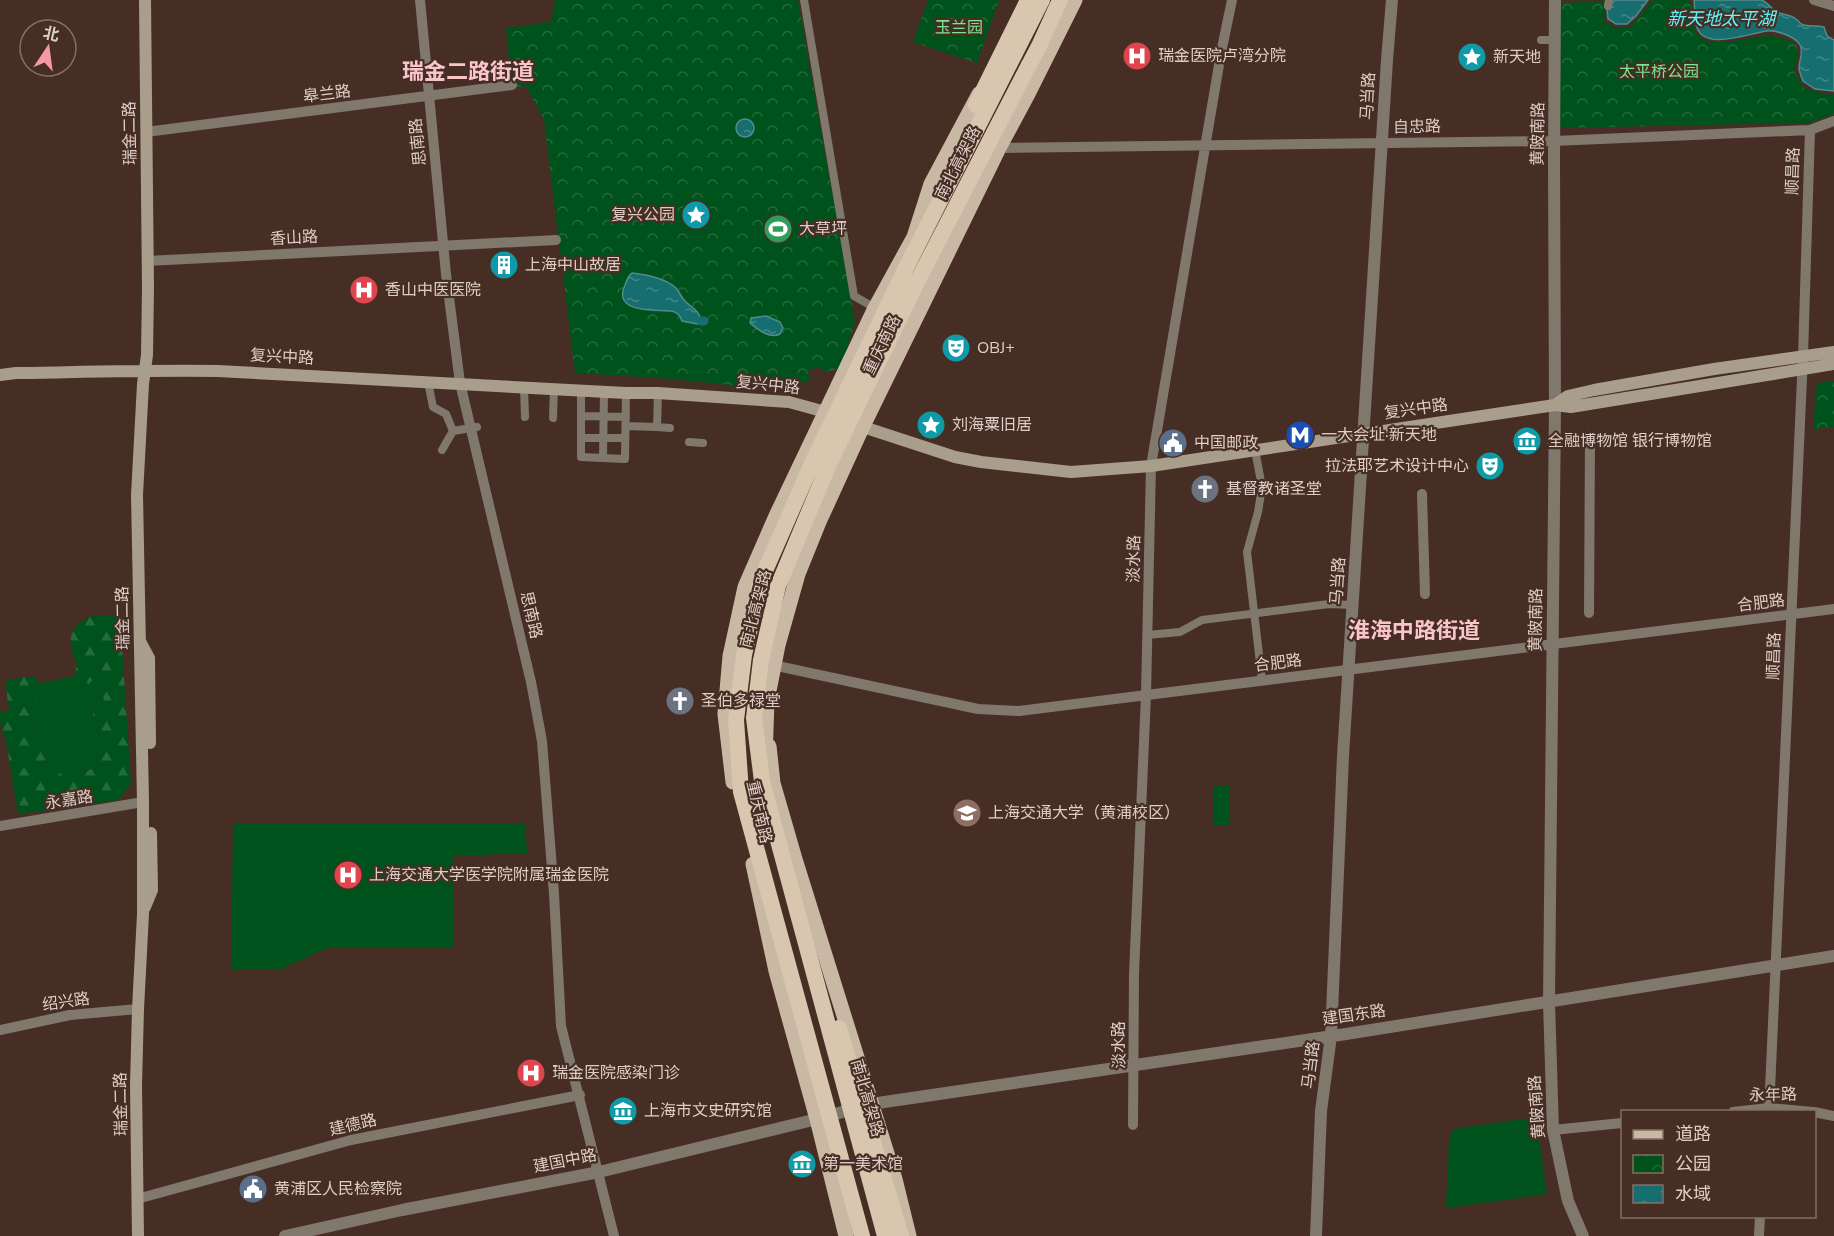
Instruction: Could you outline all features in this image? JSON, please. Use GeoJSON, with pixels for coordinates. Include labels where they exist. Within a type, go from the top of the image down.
{"type":"FeatureCollection","features":[{"type":"Feature","properties":{"kind":"highway"},"geometry":{"type":"LineString","coordinates":[[917,237],[990,75],[1027,0]]}},
{"type":"Feature","properties":{"kind":"highway","name":"南北高架路"},"geometry":{"type":"LineString","coordinates":[[860,1236],[741,792],[736,720],[744,655],[761,580],[814,459],[917,237],[1040,0]]}},
{"type":"Feature","properties":{"kind":"highway","name":"南北高架路"},"geometry":{"type":"LineString","coordinates":[[885,1236],[762,781],[754,718],[761,660],[778,586],[829,464],[918,279],[1039,46],[1060,0]]}},
{"type":"Feature","properties":{"kind":"highway"},"geometry":{"type":"LineString","coordinates":[[1039,46],[1065,0]]}},
{"type":"Feature","properties":{"kind":"highway"},"geometry":{"type":"LineString","coordinates":[[790,888],[818,958],[901,1236]]}},
{"type":"Feature","properties":{"kind":"highway"},"geometry":{"type":"LineString","coordinates":[[781,942],[788,995],[853,1236]]}},
{"type":"Feature","properties":{"kind":"main road","name":"瑞金二路"},"geometry":{"type":"LineString","coordinates":[[138,1236],[138,1009],[143,914],[143,802],[137,495],[147,355],[145,0]]}},
{"type":"Feature","properties":{"kind":"main road","name":"重庆南路"},"geometry":{"type":"LineString","coordinates":[[917,237],[931,184],[1027,0]]}},
{"type":"Feature","properties":{"kind":"main road","name":"重庆南路"},"geometry":{"type":"LineString","coordinates":[[846,1236],[822,1118],[764,891],[753,861],[734,786],[725,714],[730,656],[746,587],[776,516],[827,412],[839,381],[875,308],[917,237],[1040,0]]}},
{"type":"Feature","properties":{"kind":"main road","name":"重庆南路"},"geometry":{"type":"LineString","coordinates":[[893,1236],[846,1017],[795,858],[774,783],[765,722],[767,701],[778,645],[798,574],[819,522],[862,428],[999,148],[1075,0]]}},
{"type":"Feature","properties":{"kind":"main road"},"geometry":{"type":"LineString","coordinates":[[939,171],[955,162]]}},
{"type":"Feature","properties":{"kind":"main road","name":"复兴中路"},"geometry":{"type":"LineString","coordinates":[[1802,362],[1834,352]]}},
{"type":"Feature","properties":{"kind":"main road","name":"复兴中路"},"geometry":{"type":"LineString","coordinates":[[0,375],[218,370],[789,402],[827,412],[862,428],[955,457],[1071,472],[1151,466],[1555,405],[1568,396],[1594,390],[1714,369],[1802,362],[1834,364]]}},
{"type":"Feature","properties":{"kind":"main road"},"geometry":{"type":"LineString","coordinates":[[140,641],[149,658],[152,846],[152,891],[143,914]]}},
{"type":"Feature","properties":{"kind":"main road","name":"重庆南路"},"geometry":{"type":"LineString","coordinates":[[865,1106],[895,1179],[909,1236]]}},
{"type":"Feature","properties":{"kind":"main road","name":"重庆南路"},"geometry":{"type":"LineString","coordinates":[[822,1118],[860,1236]]}},
{"type":"Feature","properties":{"kind":"street","name":"思南路"},"geometry":{"type":"LineString","coordinates":[[420,0],[443,245],[460,383],[474,427],[542,741],[561,1026],[614,1236]]}},
{"type":"Feature","properties":{"kind":"street"},"geometry":{"type":"LineString","coordinates":[[804,0],[854,296],[875,308]]}},
{"type":"Feature","properties":{"kind":"street","name":"淡水路"},"geometry":{"type":"LineString","coordinates":[[1133,1125],[1134,975],[1146,695],[1151,466],[1232,0]]}},
{"type":"Feature","properties":{"kind":"street","name":"马当路"},"geometry":{"type":"LineString","coordinates":[[1316,1236],[1321,1111],[1331,1036],[1348,669],[1392,0]]}},
{"type":"Feature","properties":{"kind":"street","name":"黄陂南路"},"geometry":{"type":"LineString","coordinates":[[1556,0],[1555,405],[1549,1002],[1553,1130],[1568,1201],[1583,1236]]}},
{"type":"Feature","properties":{"kind":"street"},"geometry":{"type":"LineString","coordinates":[[1814,0],[1834,6]]}},
{"type":"Feature","properties":{"kind":"street"},"geometry":{"type":"LineString","coordinates":[[1541,40],[1556,40]]}},
{"type":"Feature","properties":{"kind":"street","name":"皋兰路"},"geometry":{"type":"LineString","coordinates":[[146,132],[512,84]]}},
{"type":"Feature","properties":{"kind":"street","name":"自忠路"},"geometry":{"type":"LineString","coordinates":[[999,148],[1554,141],[1810,130],[1834,121]]}},
{"type":"Feature","properties":{"kind":"street","name":"顺昌路"},"geometry":{"type":"LineString","coordinates":[[1769,1110],[1810,130]]}},
{"type":"Feature","properties":{"kind":"street","name":"香山路"},"geometry":{"type":"LineString","coordinates":[[147,261],[556,240]]}},
{"type":"Feature","properties":{"kind":"street"},"geometry":{"type":"LineString","coordinates":[[428,382],[433,407],[446,414],[453,431]]}},
{"type":"Feature","properties":{"kind":"street"},"geometry":{"type":"LineString","coordinates":[[525,387],[525,417]]}},
{"type":"Feature","properties":{"kind":"street"},"geometry":{"type":"LineString","coordinates":[[553,418],[554,388]]}},
{"type":"Feature","properties":{"kind":"street"},"geometry":{"type":"LineString","coordinates":[[581,390],[581,457],[625,459],[626,393]]}},
{"type":"Feature","properties":{"kind":"street"},"geometry":{"type":"LineString","coordinates":[[603,458],[604,390]]}},
{"type":"Feature","properties":{"kind":"street"},"geometry":{"type":"LineString","coordinates":[[657,427],[658,393]]}},
{"type":"Feature","properties":{"kind":"street"},"geometry":{"type":"LineString","coordinates":[[581,416],[603,416],[626,422],[670,428]]}},
{"type":"Feature","properties":{"kind":"street"},"geometry":{"type":"LineString","coordinates":[[442,450],[453,431],[474,427]]}},
{"type":"Feature","properties":{"kind":"street"},"geometry":{"type":"LineString","coordinates":[[1589,613],[1590,436]]}},
{"type":"Feature","properties":{"kind":"street"},"geometry":{"type":"LineString","coordinates":[[581,438],[625,438]]}},
{"type":"Feature","properties":{"kind":"street"},"geometry":{"type":"LineString","coordinates":[[689,442],[703,442]]}},
{"type":"Feature","properties":{"kind":"street"},"geometry":{"type":"LineString","coordinates":[[1255,450],[1262,487],[1247,552],[1262,680]]}},
{"type":"Feature","properties":{"kind":"street"},"geometry":{"type":"LineString","coordinates":[[1422,494],[1425,594]]}},
{"type":"Feature","properties":{"kind":"street"},"geometry":{"type":"LineString","coordinates":[[1148,635],[1180,632],[1202,620],[1329,604],[1353,604]]}},
{"type":"Feature","properties":{"kind":"street","name":"合肥路"},"geometry":{"type":"LineString","coordinates":[[730,656],[991,710],[1019,711],[1834,609]]}},
{"type":"Feature","properties":{"kind":"street","name":"永嘉路"},"geometry":{"type":"LineString","coordinates":[[0,826],[143,802]]}},
{"type":"Feature","properties":{"kind":"street","name":"建国东路"},"geometry":{"type":"LineString","coordinates":[[843,1112],[865,1106],[1331,1036],[1834,956]]}},
{"type":"Feature","properties":{"kind":"street","name":"绍兴路"},"geometry":{"type":"LineString","coordinates":[[0,1030],[70,1015],[138,1009]]}},
{"type":"Feature","properties":{"kind":"street","name":"建德路"},"geometry":{"type":"LineString","coordinates":[[137,1199],[351,1140],[580,1095]]}},
{"type":"Feature","properties":{"kind":"street","name":"建国中路"},"geometry":{"type":"LineString","coordinates":[[288,1235],[402,1209],[599,1172],[843,1112]]}},
{"type":"Feature","properties":{"kind":"street","name":"永年路"},"geometry":{"type":"LineString","coordinates":[[1816,1112],[1834,1116]]}},
{"type":"Feature","properties":{"kind":"street"},"geometry":{"type":"LineString","coordinates":[[1553,1130],[1621,1123]]}},
{"type":"Feature","properties":{"kind":"street"},"geometry":{"type":"LineString","coordinates":[[1759,1236],[1760,1218]]}},
{"type":"Feature","properties":{"kind":"green space","name":"复兴公园"},"geometry":{"type":"Polygon","coordinates":[[[555,0],[798,0],[855,322],[841,368],[824,372],[820,367],[807,371],[811,379],[797,386],[759,388],[661,378],[575,373],[544,120],[526,86],[512,88],[506,28],[550,22],[555,0]]]}},
{"type":"Feature","properties":{"kind":"green space","name":"玉兰园"},"geometry":{"type":"Polygon","coordinates":[[[928,0],[999,0],[977,63],[913,42],[928,0]]]}},
{"type":"Feature","properties":{"kind":"green space","name":"太平桥公园"},"geometry":{"type":"Polygon","coordinates":[[[1653,0],[1689,0],[1695,32],[1707,42],[1771,36],[1787,39],[1796,44],[1798,56],[1794,71],[1804,88],[1828,95],[1834,94],[1834,114],[1809,123],[1558,128],[1557,3],[1606,1],[1604,21],[1614,27],[1630,27],[1653,0]]]}},
{"type":"Feature","properties":{"kind":"green space"},"geometry":{"type":"Polygon","coordinates":[[[1834,381],[1834,427],[1813,429],[1817,383],[1834,381]]]}},
{"type":"Feature","properties":{"kind":"green space"},"geometry":{"type":"Polygon","coordinates":[[[94,615],[120,615],[131,783],[119,800],[18,814],[6,741],[0,722],[0,712],[9,710],[7,680],[33,676],[41,683],[29,718],[35,729],[34,742],[47,758],[43,768],[54,778],[64,770],[77,778],[97,765],[94,747],[97,739],[92,734],[92,723],[94,710],[104,699],[97,682],[103,667],[91,655],[87,661],[94,667],[95,677],[89,684],[74,676],[77,665],[71,648],[74,629],[85,619],[94,615]]]}},
{"type":"Feature","properties":{"kind":"green space"},"geometry":{"type":"Polygon","coordinates":[[[91,654],[103,667],[97,682],[104,699],[96,708],[91,723],[97,739],[94,747],[97,765],[77,778],[64,770],[54,778],[43,768],[47,758],[34,742],[35,729],[29,718],[41,683],[74,676],[89,683],[87,661],[91,654]]]}},
{"type":"Feature","properties":{"kind":"green space"},"geometry":{"type":"Polygon","coordinates":[[[1214,786],[1230,786],[1230,826],[1213,826],[1214,786]]]}},
{"type":"Feature","properties":{"kind":"green space"},"geometry":{"type":"Polygon","coordinates":[[[233,824],[525,824],[527,853],[453,856],[453,947],[329,947],[280,970],[231,970],[233,824]]]}},
{"type":"Feature","properties":{"kind":"green space"},"geometry":{"type":"Polygon","coordinates":[[[1536,1117],[1547,1194],[1446,1208],[1449,1140],[1452,1131],[1459,1128],[1536,1117]]]}},
{"type":"Feature","properties":{"kind":"water","name":"新天地太平湖"},"geometry":{"type":"Polygon","coordinates":[[[1615,0],[1648,0],[1627,24],[1616,24],[1608,19],[1607,9],[1615,0]]]}},
{"type":"Feature","properties":{"kind":"water","name":"新天地太平湖"},"geometry":{"type":"Polygon","coordinates":[[[1694,0],[1762,0],[1779,13],[1793,17],[1802,24],[1824,27],[1827,36],[1834,40],[1834,91],[1815,89],[1803,81],[1799,71],[1801,48],[1797,41],[1789,36],[1770,31],[1719,40],[1702,35],[1696,25],[1694,0]]]}},
{"type":"Feature","properties":{"kind":"water"},"geometry":{"type":"Polygon","coordinates":[[[745,119],[751,122],[754,128],[751,134],[745,137],[739,134],[736,128],[739,122],[745,119]]]}},
{"type":"Feature","properties":{"kind":"water"},"geometry":{"type":"Polygon","coordinates":[[[632,273],[655,278],[672,285],[697,311],[701,321],[697,324],[682,321],[678,314],[672,311],[646,310],[629,305],[624,301],[623,294],[627,279],[632,273]]]}},
{"type":"Feature","properties":{"kind":"water"},"geometry":{"type":"Polygon","coordinates":[[[766,316],[780,322],[783,328],[780,334],[768,335],[750,323],[751,318],[766,316]]]}},
{"type":"Feature","properties":{"kind":"place","name":"瑞金医院卢湾分院"},"geometry":{"type":"Point","coordinates":[1137,56]}},
{"type":"Feature","properties":{"kind":"place","name":"新天地"},"geometry":{"type":"Point","coordinates":[1472,57]}},
{"type":"Feature","properties":{"kind":"place","name":"复兴公园"},"geometry":{"type":"Point","coordinates":[696,215]}},
{"type":"Feature","properties":{"kind":"place","name":"大草坪"},"geometry":{"type":"Point","coordinates":[778,229]}},
{"type":"Feature","properties":{"kind":"place","name":"上海中山故居"},"geometry":{"type":"Point","coordinates":[504,265]}},
{"type":"Feature","properties":{"kind":"place","name":"香山中医医院"},"geometry":{"type":"Point","coordinates":[364,290]}},
{"type":"Feature","properties":{"kind":"place","name":"OBJ+"},"geometry":{"type":"Point","coordinates":[956,348]}},
{"type":"Feature","properties":{"kind":"place","name":"刘海粟旧居"},"geometry":{"type":"Point","coordinates":[931,425]}},
{"type":"Feature","properties":{"kind":"place","name":"一大会址·新天地"},"geometry":{"type":"Point","coordinates":[1300,435]}},
{"type":"Feature","properties":{"kind":"place","name":"全融博物馆 银行博物馆"},"geometry":{"type":"Point","coordinates":[1527,441]}},
{"type":"Feature","properties":{"kind":"place","name":"中国邮政"},"geometry":{"type":"Point","coordinates":[1173,443]}},
{"type":"Feature","properties":{"kind":"place","name":"拉法耶艺术设计中心"},"geometry":{"type":"Point","coordinates":[1490,466]}},
{"type":"Feature","properties":{"kind":"place","name":"基督教诸圣堂"},"geometry":{"type":"Point","coordinates":[1205,489]}},
{"type":"Feature","properties":{"kind":"place","name":"圣伯多禄堂"},"geometry":{"type":"Point","coordinates":[680,701]}},
{"type":"Feature","properties":{"kind":"place","name":"上海交通大学（黄浦校区）"},"geometry":{"type":"Point","coordinates":[967,813]}},
{"type":"Feature","properties":{"kind":"place","name":"上海交通大学医学院附属瑞金医院"},"geometry":{"type":"Point","coordinates":[348,875]}},
{"type":"Feature","properties":{"kind":"place","name":"瑞金医院感染门诊"},"geometry":{"type":"Point","coordinates":[531,1073]}},
{"type":"Feature","properties":{"kind":"place","name":"上海市文史研究馆"},"geometry":{"type":"Point","coordinates":[623,1111]}},
{"type":"Feature","properties":{"kind":"place","name":"第一美术馆"},"geometry":{"type":"Point","coordinates":[802,1164]}},
{"type":"Feature","properties":{"kind":"place","name":"黄浦区人民检察院"},"geometry":{"type":"Point","coordinates":[253,1189]}},
{"type":"Feature","properties":{"kind":"district","name":"瑞金二路街道"},"geometry":{"type":"Point","coordinates":[468,72]}},
{"type":"Feature","properties":{"kind":"district","name":"淮海中路街道"},"geometry":{"type":"Point","coordinates":[1414,631]}}]}
